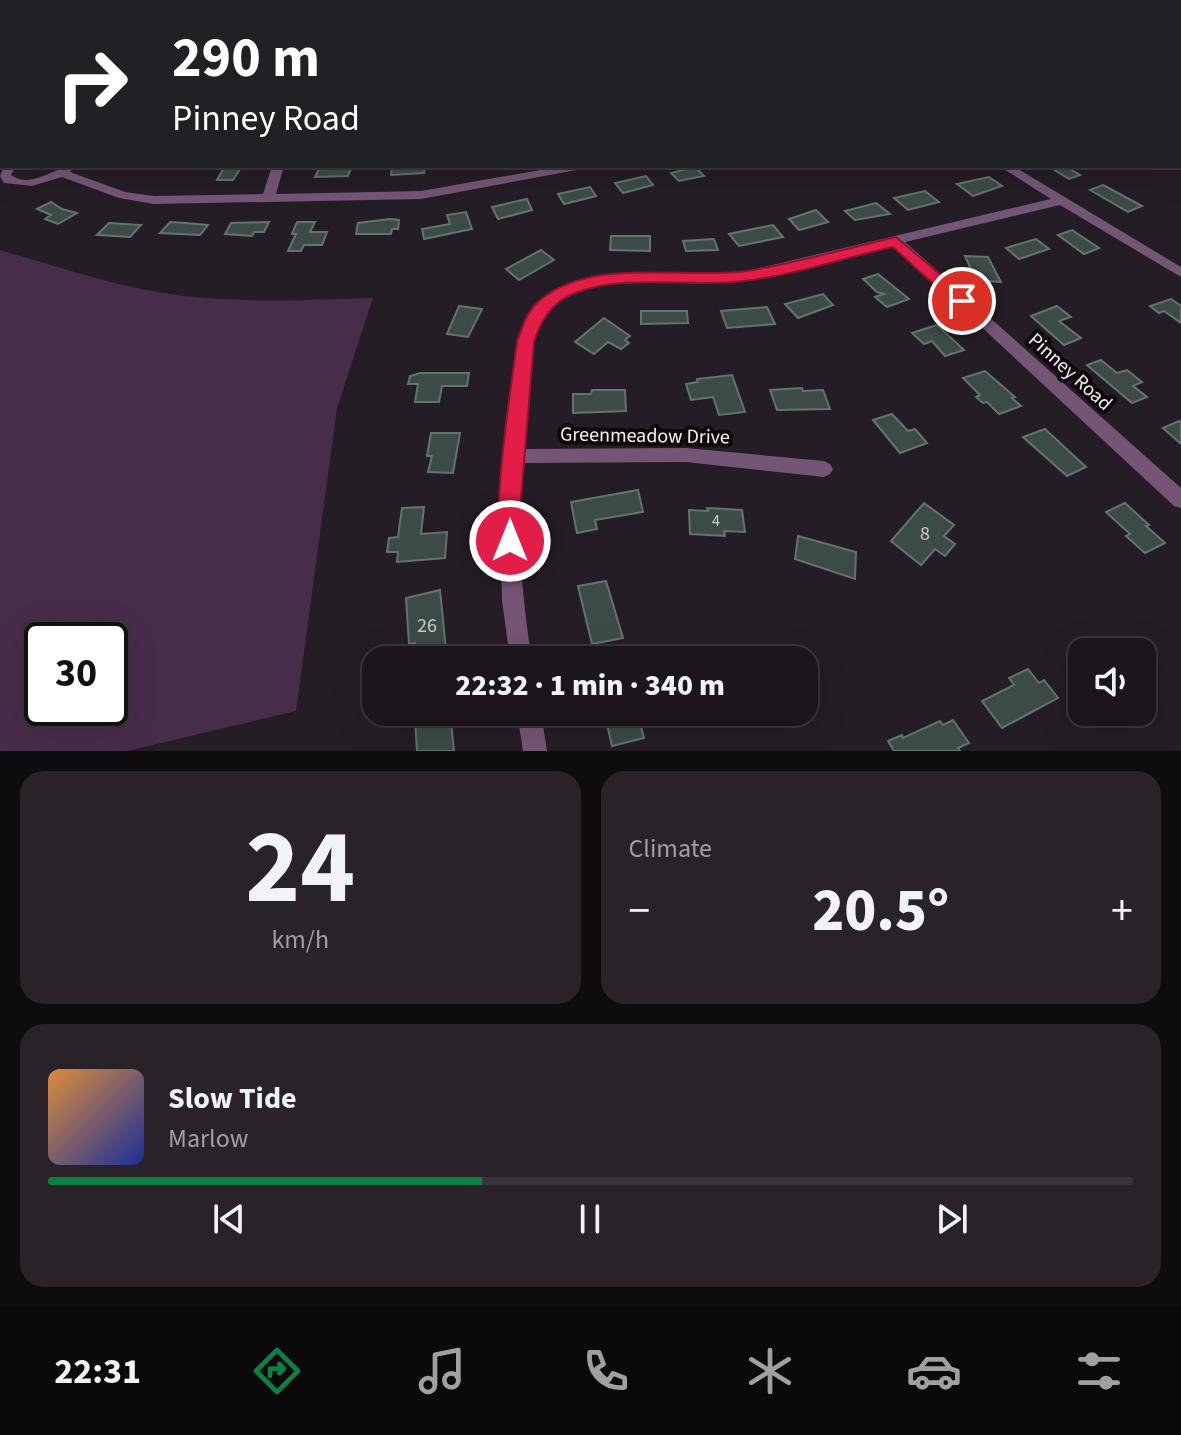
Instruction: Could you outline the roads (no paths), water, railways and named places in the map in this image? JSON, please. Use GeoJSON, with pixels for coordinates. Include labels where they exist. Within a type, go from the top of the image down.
{"type":"FeatureCollection","features":[{"type":"Feature","properties":{"kind":"street"},"geometry":{"type":"LineString","coordinates":[[9,168],[5,175],[15,182],[37,182],[66,170],[123,195],[154,200],[421,195],[571,168]]}},
{"type":"Feature","properties":{"kind":"street"},"geometry":{"type":"LineString","coordinates":[[268,199],[277,168]]}},
{"type":"Feature","properties":{"kind":"street"},"geometry":{"type":"LineString","coordinates":[[1008,168],[1181,273]]}},
{"type":"Feature","properties":{"kind":"street"},"geometry":{"type":"LineString","coordinates":[[519,646],[512,600],[509,511],[525,342],[533,320],[555,297],[593,282],[623,278],[747,276],[1064,200]]}},
{"type":"Feature","properties":{"kind":"street","name":"Pinney Road"},"geometry":{"type":"LineString","coordinates":[[896,241],[1181,500]]}},
{"type":"Feature","properties":{"kind":"street","name":"Greenmeadow Drive"},"geometry":{"type":"LineString","coordinates":[[514,456],[686,455],[824,469]]}},
{"type":"Feature","properties":{"kind":"street"},"geometry":{"type":"LineString","coordinates":[[531,726],[535,751]]}}]}
